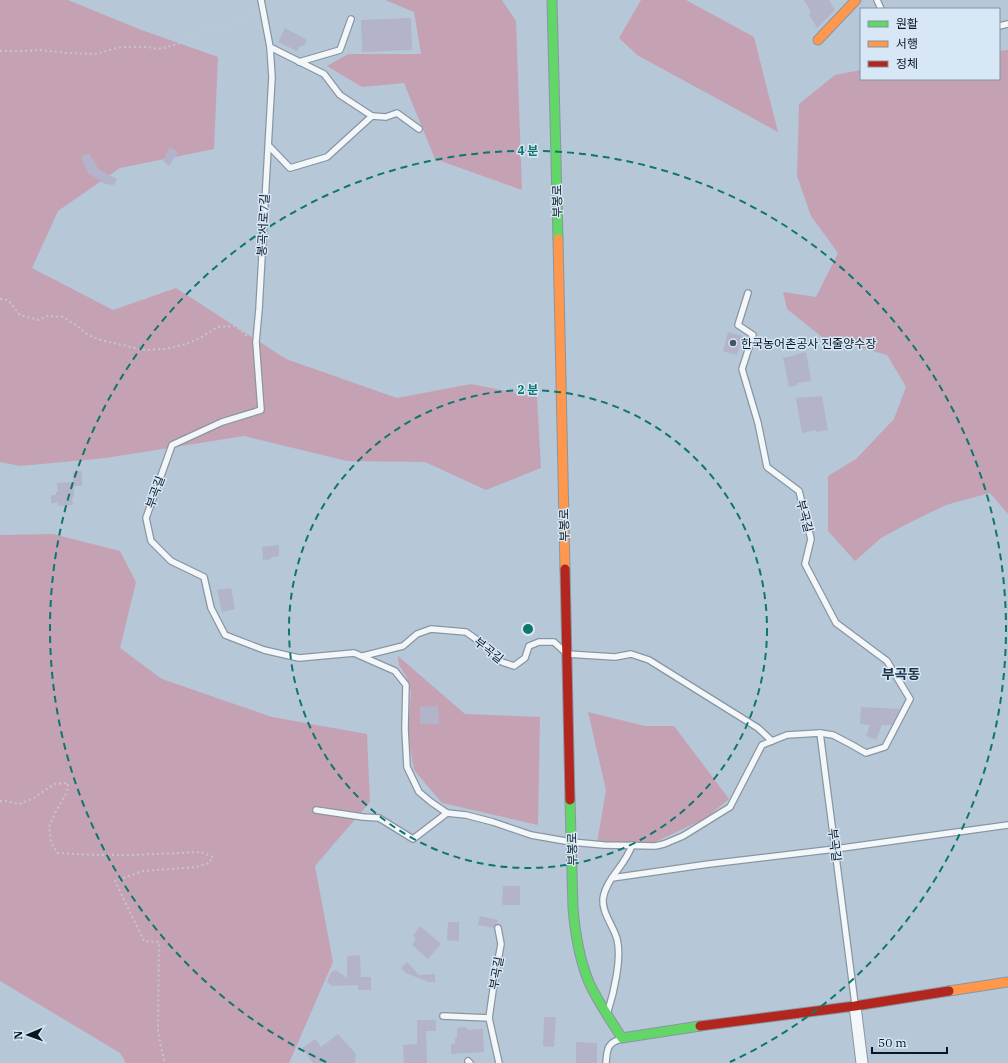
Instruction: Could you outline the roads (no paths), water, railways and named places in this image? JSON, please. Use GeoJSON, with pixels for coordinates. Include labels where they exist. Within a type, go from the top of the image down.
{"type":"FeatureCollection","features":[{"type":"Feature","properties":{"kind":"street","name":"부봉로"},"geometry":{"type":"LineString","coordinates":[[552,0],[573,908],[576,935],[585,972],[593,990],[622,1038]]}},
{"type":"Feature","properties":{"kind":"street"},"geometry":{"type":"LineString","coordinates":[[818,40],[856,0]]}},
{"type":"Feature","properties":{"kind":"street"},"geometry":{"type":"LineString","coordinates":[[622,1038],[736,1021],[855,1006],[1008,982]]}},
{"type":"Feature","properties":{"kind":"street"},"geometry":{"type":"LineString","coordinates":[[855,1006],[862,1063]]}},
{"type":"Feature","properties":{"kind":"lane","name":"봉곡서로7길"},"geometry":{"type":"LineString","coordinates":[[222,422],[261,410],[256,342],[272,77],[270,47],[261,0]]}},
{"type":"Feature","properties":{"kind":"lane"},"geometry":{"type":"LineString","coordinates":[[299,62],[340,50],[351,19]]}},
{"type":"Feature","properties":{"kind":"lane"},"geometry":{"type":"LineString","coordinates":[[270,47],[324,74],[340,95],[372,116],[386,117],[397,113],[419,129]]}},
{"type":"Feature","properties":{"kind":"lane"},"geometry":{"type":"LineString","coordinates":[[268,146],[290,168],[327,157],[372,116]]}},
{"type":"Feature","properties":{"kind":"lane","name":"부곡길"},"geometry":{"type":"LineString","coordinates":[[222,422],[172,445],[146,518],[151,541],[171,561],[204,577],[211,608],[225,635],[264,650],[299,658],[354,653],[395,671],[406,685],[405,729],[407,767],[419,792],[447,813],[466,815],[493,822],[531,835],[557,838],[572,842],[604,845],[655,846],[664,844],[683,836],[730,807],[762,745],[787,735],[820,733],[833,735],[866,753],[885,747],[910,699],[887,661],[836,623],[805,564],[811,539],[799,491],[767,467],[758,423],[742,369],[753,335],[738,325],[748,293]]}},
{"type":"Feature","properties":{"kind":"lane","name":"부곡길"},"geometry":{"type":"LineString","coordinates":[[363,656],[403,646],[417,634],[431,629],[466,632],[483,644],[502,662],[514,666],[525,658],[529,646],[539,642],[554,642],[567,654]]}},
{"type":"Feature","properties":{"kind":"lane"},"geometry":{"type":"LineString","coordinates":[[567,654],[615,657],[632,654],[649,660],[758,728],[772,741]]}},
{"type":"Feature","properties":{"kind":"lane","name":"부곡길"},"geometry":{"type":"LineString","coordinates":[[820,733],[855,1006]]}},
{"type":"Feature","properties":{"kind":"lane"},"geometry":{"type":"LineString","coordinates":[[316,810],[363,818],[379,818],[413,839],[447,813]]}},
{"type":"Feature","properties":{"kind":"lane"},"geometry":{"type":"LineString","coordinates":[[612,878],[1008,825]]}},
{"type":"Feature","properties":{"kind":"lane"},"geometry":{"type":"LineString","coordinates":[[607,1014],[614,989],[619,953],[616,934],[606,914],[603,904],[604,895],[612,878],[625,860],[632,845]]}},
{"type":"Feature","properties":{"kind":"lane","name":"부곡길"},"geometry":{"type":"LineString","coordinates":[[498,928],[501,944],[489,1018],[499,1063]]}},
{"type":"Feature","properties":{"kind":"lane"},"geometry":{"type":"LineString","coordinates":[[444,1016],[489,1018]]}},
{"type":"Feature","properties":{"kind":"lane"},"geometry":{"type":"LineString","coordinates":[[606,1063],[608,1047],[612,1043],[622,1038]]}},
{"type":"Feature","properties":{"kind":"place","name":"한국농어촌공사 진줄양수장"},"geometry":{"type":"Point","coordinates":[733,343]}},
{"type":"Feature","properties":{"kind":"district","name":"부곡동"},"geometry":{"type":"Point","coordinates":[901,674]}}]}
